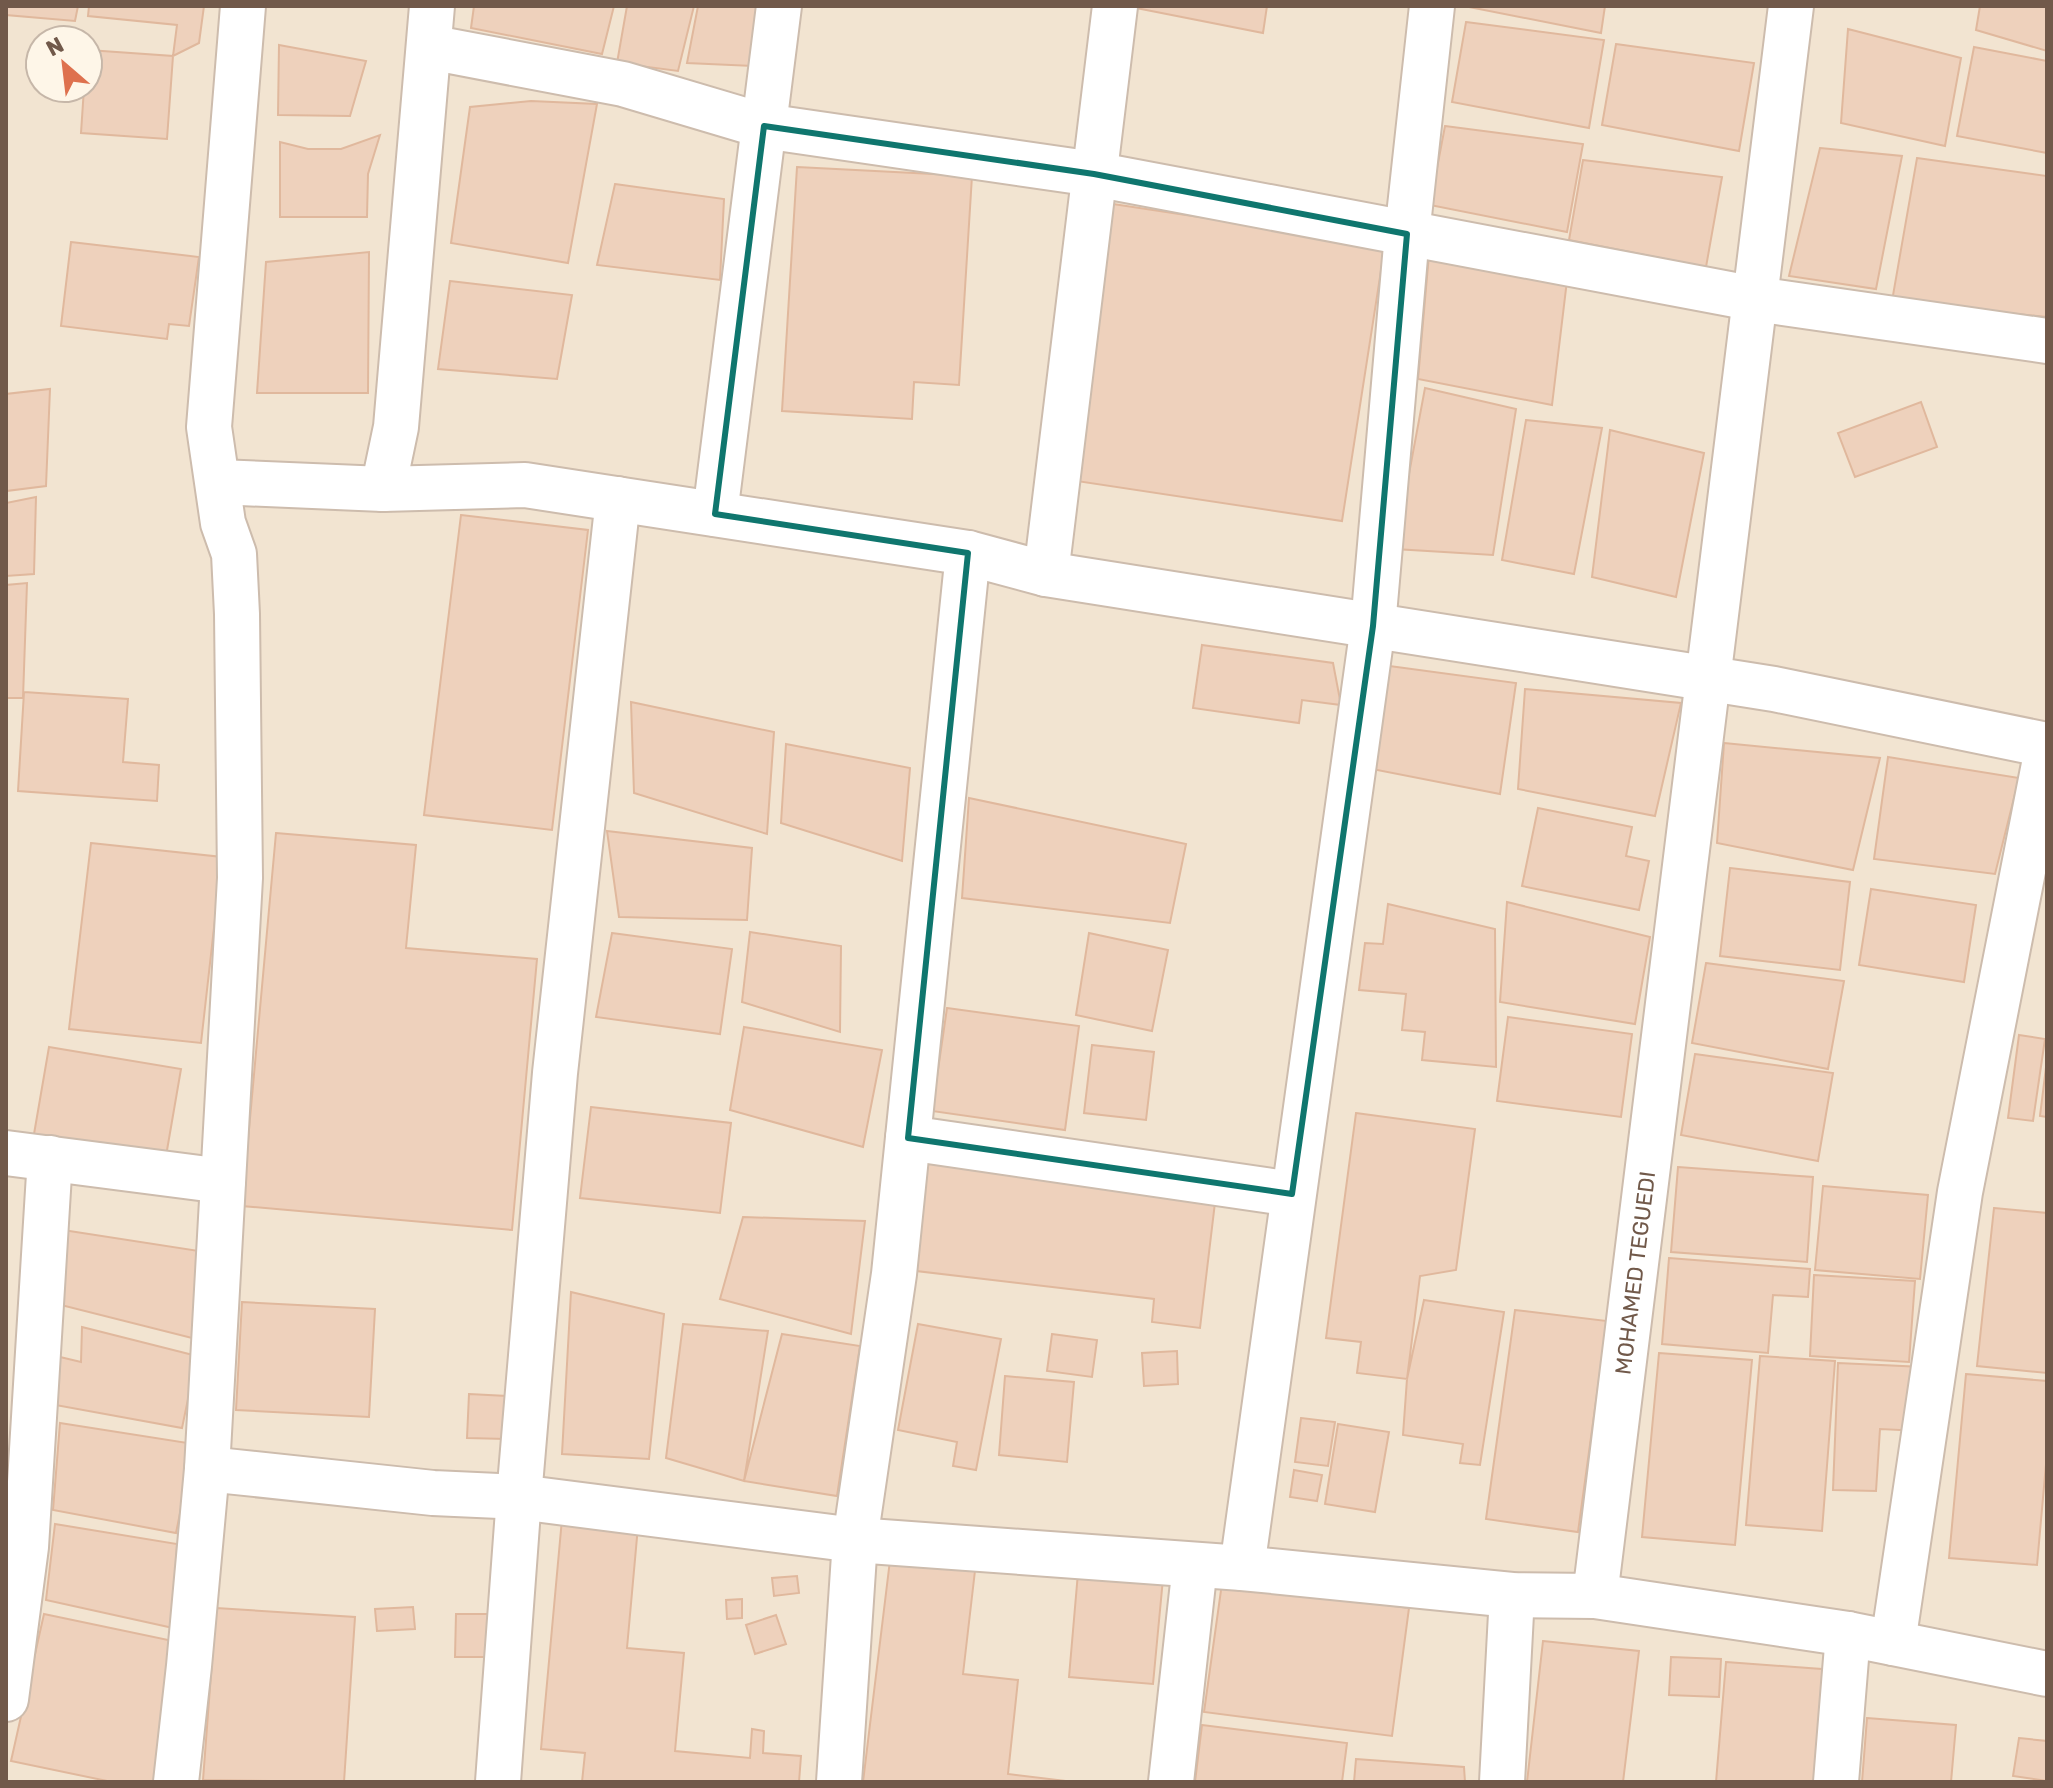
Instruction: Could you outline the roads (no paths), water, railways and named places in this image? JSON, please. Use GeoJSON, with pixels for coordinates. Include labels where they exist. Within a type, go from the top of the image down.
{"type":"FeatureCollection","features":[{"type":"Feature","properties":{"kind":"street"},"geometry":{"type":"LineString","coordinates":[[176,1782],[207,1469],[240,847],[234,554],[223,523],[209,427],[243,6]]}},
{"type":"Feature","properties":{"kind":"street"},"geometry":{"type":"LineString","coordinates":[[715,514],[779,6]]}},
{"type":"Feature","properties":{"kind":"street"},"geometry":{"type":"LineString","coordinates":[[1046,574],[1115,6]]}},
{"type":"Feature","properties":{"kind":"street"},"geometry":{"type":"LineString","coordinates":[[1242,1568],[1373,626],[1407,234],[1432,6]]}},
{"type":"Feature","properties":{"kind":"street","name":"MOHAMED TEGUEDI"},"geometry":{"type":"LineString","coordinates":[[1595,1596],[1791,6]]}},
{"type":"Feature","properties":{"kind":"street"},"geometry":{"type":"LineString","coordinates":[[383,489],[396,427],[431,27],[764,126],[1094,174],[1756,299],[2047,341]]}},
{"type":"Feature","properties":{"kind":"street"},"geometry":{"type":"LineString","coordinates":[[218,482],[383,489],[525,485],[968,553],[1046,574],[1774,689],[2047,747],[1960,1192],[1893,1643]]}},
{"type":"Feature","properties":{"kind":"street"},"geometry":{"type":"LineString","coordinates":[[498,1782],[555,1073],[618,499]]}},
{"type":"Feature","properties":{"kind":"street"},"geometry":{"type":"LineString","coordinates":[[839,1782],[855,1540],[894,1274],[968,553]]}},
{"type":"Feature","properties":{"kind":"street"},"geometry":{"type":"LineString","coordinates":[[908,1138],[1292,1194]]}},
{"type":"Feature","properties":{"kind":"street"},"geometry":{"type":"LineString","coordinates":[[6,1153],[223,1181]]}},
{"type":"Feature","properties":{"kind":"street"},"geometry":{"type":"LineString","coordinates":[[6,1699],[26,1547],[50,1158]]}},
{"type":"Feature","properties":{"kind":"street"},"geometry":{"type":"LineString","coordinates":[[207,1469],[433,1493],[519,1497],[855,1540],[1242,1568],[1512,1595],[1595,1596],[1848,1634],[2047,1674]]}},
{"type":"Feature","properties":{"kind":"street"},"geometry":{"type":"LineString","coordinates":[[1171,1782],[1195,1565]]}},
{"type":"Feature","properties":{"kind":"street"},"geometry":{"type":"LineString","coordinates":[[1502,1782],[1512,1595]]}},
{"type":"Feature","properties":{"kind":"street"},"geometry":{"type":"LineString","coordinates":[[1836,1782],[1848,1634]]}}]}
